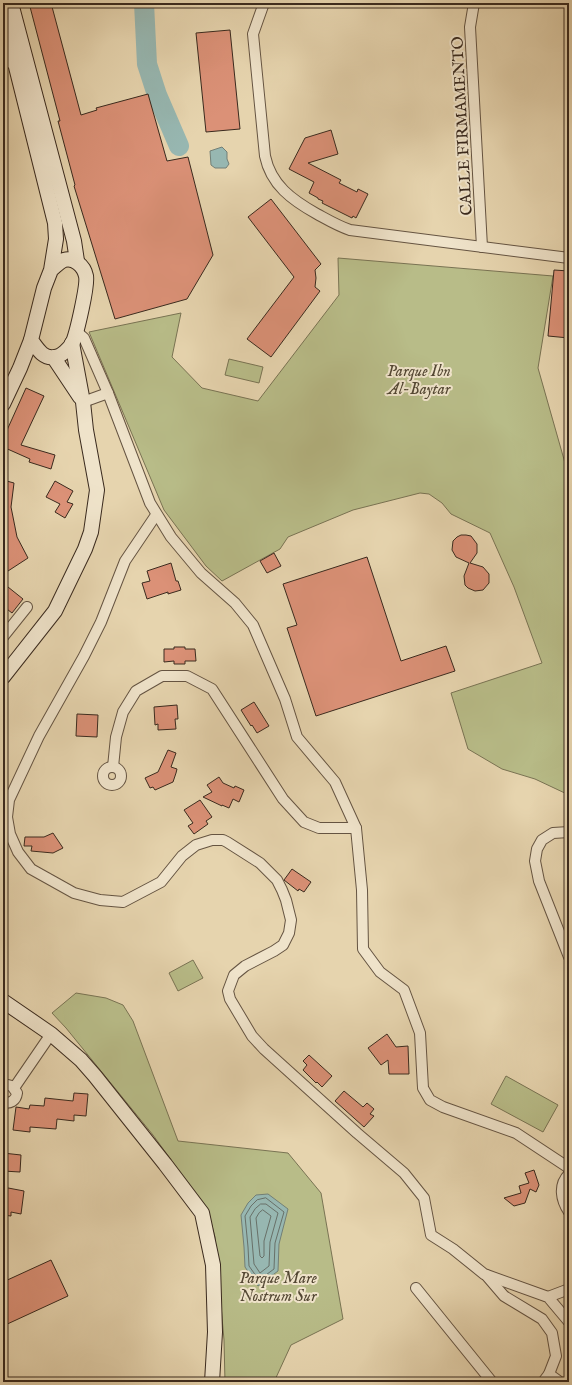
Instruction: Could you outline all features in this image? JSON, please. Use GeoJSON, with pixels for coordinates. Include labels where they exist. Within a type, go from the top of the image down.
{"type":"FeatureCollection","features":[{"type":"Feature","properties":{"kind":"street"},"geometry":{"type":"LineString","coordinates":[[11,3],[14,60],[74,241],[77,261],[85,272],[86,282],[85,295],[74,337],[62,354],[48,356],[20,368]]}},
{"type":"Feature","properties":{"kind":"street"},"geometry":{"type":"LineString","coordinates":[[264,3],[253,34],[265,156],[270,172],[279,187],[289,196],[304,207],[350,230],[569,258]]}},
{"type":"Feature","properties":{"kind":"street","name":"CALLE FIRMAMENTO"},"geometry":{"type":"LineString","coordinates":[[474,3],[470,27],[482,247]]}},
{"type":"Feature","properties":{"kind":"street"},"geometry":{"type":"LineString","coordinates":[[3,15],[55,223],[56,239],[51,270],[44,288],[31,340],[3,404]]}},
{"type":"Feature","properties":{"kind":"street"},"geometry":{"type":"LineString","coordinates":[[51,270],[64,260],[77,261]]}},
{"type":"Feature","properties":{"kind":"street"},"geometry":{"type":"LineString","coordinates":[[74,337],[84,338],[108,393],[156,515],[171,537],[201,572],[235,603],[252,625],[284,699],[297,737],[335,782],[356,828],[362,890],[363,949],[380,972],[404,990],[420,1033],[423,1088],[430,1100],[443,1107],[516,1133],[569,1168]]}},
{"type":"Feature","properties":{"kind":"street"},"geometry":{"type":"LineString","coordinates":[[3,677],[55,611],[89,540],[97,490],[86,430],[74,337]]}},
{"type":"Feature","properties":{"kind":"street"},"geometry":{"type":"LineString","coordinates":[[31,340],[48,356],[83,402]]}},
{"type":"Feature","properties":{"kind":"street"},"geometry":{"type":"LineString","coordinates":[[83,402],[108,393]]}},
{"type":"Feature","properties":{"kind":"street"},"geometry":{"type":"LineString","coordinates":[[156,515],[125,561],[100,622],[84,656],[38,736],[9,800],[7,817],[10,834],[18,852],[31,869],[74,893],[100,900],[123,902],[161,882],[186,852],[196,845],[212,840],[222,840],[227,842],[260,863],[277,880],[282,890],[290,914],[291,927],[287,939],[283,945],[245,966],[234,975],[228,991],[230,999],[252,1036],[264,1049],[404,1173],[424,1198],[431,1235],[453,1249],[484,1274],[504,1296],[542,1319],[552,1333],[556,1356],[546,1378],[560,1382]]}},
{"type":"Feature","properties":{"kind":"street"},"geometry":{"type":"LineString","coordinates":[[5,632],[28,607]]}},
{"type":"Feature","properties":{"kind":"street"},"geometry":{"type":"LineString","coordinates":[[113,767],[116,737],[123,712],[136,692],[162,676],[187,676],[212,689],[283,799],[304,822],[319,828],[356,828]]}},
{"type":"Feature","properties":{"kind":"street"},"geometry":{"type":"LineString","coordinates":[[569,832],[552,833],[542,840],[537,849],[535,861],[539,880],[569,957]]}},
{"type":"Feature","properties":{"kind":"street"},"geometry":{"type":"LineString","coordinates":[[3,1001],[51,1034],[81,1060],[165,1164],[202,1213],[213,1265],[215,1332],[212,1382]]}},
{"type":"Feature","properties":{"kind":"street"},"geometry":{"type":"LineString","coordinates":[[14,1088],[51,1034]]}},
{"type":"Feature","properties":{"kind":"street"},"geometry":{"type":"LineString","coordinates":[[3,1086],[8,1085],[14,1088],[17,1093],[14,1100],[9,1103],[3,1102]]}},
{"type":"Feature","properties":{"kind":"street"},"geometry":{"type":"LineString","coordinates":[[569,1174],[562,1185],[561,1195],[569,1212]]}},
{"type":"Feature","properties":{"kind":"street"},"geometry":{"type":"LineString","coordinates":[[484,1274],[548,1297],[569,1322]]}},
{"type":"Feature","properties":{"kind":"street"},"geometry":{"type":"LineString","coordinates":[[416,1288],[492,1382]]}},
{"type":"Feature","properties":{"kind":"street"},"geometry":{"type":"LineString","coordinates":[[548,1297],[569,1289]]}},
{"type":"Feature","properties":{"kind":"green space","name":"Parque Ibn Al-Baytar"},"geometry":{"type":"Polygon","coordinates":[[[338,258],[553,276],[538,368],[565,463],[569,471],[569,795],[535,779],[502,769],[468,749],[451,693],[542,663],[514,587],[490,533],[451,514],[442,503],[429,494],[420,493],[353,510],[288,537],[280,549],[222,581],[206,566],[164,510],[89,332],[181,313],[172,357],[202,388],[258,401],[339,295],[338,258]]]}},
{"type":"Feature","properties":{"kind":"green space"},"geometry":{"type":"Polygon","coordinates":[[[229,359],[263,367],[259,383],[225,375],[229,359]]]}},
{"type":"Feature","properties":{"kind":"green space"},"geometry":{"type":"Polygon","coordinates":[[[193,960],[203,978],[178,991],[169,973],[193,960]]]}},
{"type":"Feature","properties":{"kind":"green space","name":"Parque Mare Nostrum Sur"},"geometry":{"type":"Polygon","coordinates":[[[76,993],[106,998],[123,1005],[133,1021],[178,1141],[288,1153],[321,1193],[343,1319],[291,1345],[274,1382],[225,1382],[224,1340],[215,1237],[208,1211],[153,1135],[66,1028],[52,1013],[76,993]]]}},
{"type":"Feature","properties":{"kind":"green space"},"geometry":{"type":"Polygon","coordinates":[[[506,1076],[558,1105],[543,1132],[491,1104],[506,1076]]]}},
{"type":"Feature","properties":{"kind":"water"},"geometry":{"type":"Polygon","coordinates":[[[222,147],[227,152],[229,164],[226,168],[215,168],[211,165],[210,151],[222,147]]]}},
{"type":"Feature","properties":{"kind":"water"},"geometry":{"type":"Polygon","coordinates":[[[268,1194],[288,1209],[279,1244],[278,1271],[258,1286],[245,1267],[241,1215],[248,1203],[256,1195],[268,1194]]]}},
{"type":"Feature","properties":{"kind":"building"},"geometry":{"type":"Polygon","coordinates":[[[29,3],[51,3],[81,115],[97,110],[96,108],[148,94],[167,161],[188,157],[213,255],[187,299],[115,319],[74,186],[75,185],[58,121],[60,121],[29,3]]]}},
{"type":"Feature","properties":{"kind":"building"},"geometry":{"type":"Polygon","coordinates":[[[230,30],[240,129],[206,132],[196,33],[230,30]]]}},
{"type":"Feature","properties":{"kind":"building"},"geometry":{"type":"Polygon","coordinates":[[[331,130],[338,154],[308,163],[341,180],[339,183],[357,192],[358,189],[368,194],[356,218],[353,216],[352,218],[322,203],[323,201],[309,193],[314,182],[289,169],[305,138],[331,130]]]}},
{"type":"Feature","properties":{"kind":"building"},"geometry":{"type":"Polygon","coordinates":[[[271,199],[321,264],[315,270],[315,287],[320,291],[271,357],[247,339],[294,277],[248,217],[271,199]]]}},
{"type":"Feature","properties":{"kind":"building"},"geometry":{"type":"Polygon","coordinates":[[[554,270],[569,271],[569,338],[548,336],[554,270]]]}},
{"type":"Feature","properties":{"kind":"building"},"geometry":{"type":"Polygon","coordinates":[[[26,388],[44,396],[21,445],[55,455],[51,469],[29,462],[30,459],[3,447],[3,439],[26,388]]]}},
{"type":"Feature","properties":{"kind":"building"},"geometry":{"type":"Polygon","coordinates":[[[3,480],[14,483],[11,507],[17,537],[28,558],[8,571],[3,561],[3,480]]]}},
{"type":"Feature","properties":{"kind":"building"},"geometry":{"type":"Polygon","coordinates":[[[55,481],[73,491],[67,502],[73,504],[65,518],[55,512],[60,504],[46,497],[55,481]]]}},
{"type":"Feature","properties":{"kind":"building"},"geometry":{"type":"Polygon","coordinates":[[[461,535],[471,536],[477,544],[477,553],[470,563],[483,567],[489,574],[489,583],[483,590],[475,591],[465,585],[464,576],[469,563],[456,557],[452,550],[453,541],[461,535]]]}},
{"type":"Feature","properties":{"kind":"building"},"geometry":{"type":"Polygon","coordinates":[[[274,553],[281,566],[267,573],[260,561],[274,553]]]}},
{"type":"Feature","properties":{"kind":"building"},"geometry":{"type":"Polygon","coordinates":[[[367,557],[401,661],[446,646],[455,671],[316,716],[287,628],[297,625],[283,584],[367,557]]]}},
{"type":"Feature","properties":{"kind":"building"},"geometry":{"type":"Polygon","coordinates":[[[171,563],[176,581],[178,581],[181,590],[168,594],[168,592],[147,599],[142,583],[150,581],[147,571],[171,563]]]}},
{"type":"Feature","properties":{"kind":"building"},"geometry":{"type":"Polygon","coordinates":[[[3,583],[23,599],[12,613],[3,606],[3,583]]]}},
{"type":"Feature","properties":{"kind":"building"},"geometry":{"type":"Polygon","coordinates":[[[174,647],[195,649],[196,661],[185,661],[185,664],[174,664],[174,661],[164,662],[164,649],[174,649],[174,647]]]}},
{"type":"Feature","properties":{"kind":"building"},"geometry":{"type":"Polygon","coordinates":[[[254,702],[269,726],[257,733],[241,710],[254,702]]]}},
{"type":"Feature","properties":{"kind":"building"},"geometry":{"type":"Polygon","coordinates":[[[177,705],[178,719],[175,719],[176,729],[158,730],[158,724],[155,725],[154,707],[177,705]]]}},
{"type":"Feature","properties":{"kind":"building"},"geometry":{"type":"Polygon","coordinates":[[[77,714],[98,715],[97,737],[76,736],[77,714]]]}},
{"type":"Feature","properties":{"kind":"building"},"geometry":{"type":"Polygon","coordinates":[[[168,750],[176,753],[171,767],[177,769],[176,773],[173,782],[155,790],[153,787],[150,788],[145,778],[158,772],[168,750]]]}},
{"type":"Feature","properties":{"kind":"building"},"geometry":{"type":"Polygon","coordinates":[[[219,777],[223,783],[234,788],[235,786],[244,790],[239,802],[233,799],[229,808],[203,797],[212,792],[207,785],[219,777]]]}},
{"type":"Feature","properties":{"kind":"building"},"geometry":{"type":"Polygon","coordinates":[[[200,800],[212,817],[206,821],[208,824],[194,834],[188,826],[193,823],[184,810],[200,800]]]}},
{"type":"Feature","properties":{"kind":"building"},"geometry":{"type":"Polygon","coordinates":[[[53,833],[63,848],[53,853],[31,851],[32,846],[24,846],[25,837],[44,837],[53,833]]]}},
{"type":"Feature","properties":{"kind":"building"},"geometry":{"type":"Polygon","coordinates":[[[292,869],[311,882],[304,892],[299,889],[298,891],[284,880],[292,869]]]}},
{"type":"Feature","properties":{"kind":"building"},"geometry":{"type":"Polygon","coordinates":[[[387,1034],[396,1047],[408,1046],[409,1074],[389,1074],[388,1060],[381,1065],[368,1048],[387,1034]]]}},
{"type":"Feature","properties":{"kind":"building"},"geometry":{"type":"Polygon","coordinates":[[[309,1055],[332,1076],[322,1087],[303,1070],[307,1065],[303,1061],[309,1055]]]}},
{"type":"Feature","properties":{"kind":"building"},"geometry":{"type":"Polygon","coordinates":[[[344,1091],[363,1107],[367,1103],[374,1109],[370,1114],[374,1116],[364,1127],[335,1101],[344,1091]]]}},
{"type":"Feature","properties":{"kind":"building"},"geometry":{"type":"Polygon","coordinates":[[[74,1093],[88,1094],[86,1116],[74,1115],[74,1121],[57,1119],[56,1129],[30,1127],[30,1132],[13,1130],[16,1107],[29,1109],[30,1105],[44,1106],[45,1098],[73,1101],[74,1093]]]}},
{"type":"Feature","properties":{"kind":"building"},"geometry":{"type":"Polygon","coordinates":[[[3,1153],[21,1155],[20,1172],[3,1171],[3,1153]]]}},
{"type":"Feature","properties":{"kind":"building"},"geometry":{"type":"Polygon","coordinates":[[[534,1170],[539,1185],[536,1192],[530,1189],[525,1203],[514,1206],[504,1198],[521,1193],[519,1186],[529,1183],[525,1173],[534,1170]]]}},
{"type":"Feature","properties":{"kind":"building"},"geometry":{"type":"Polygon","coordinates":[[[3,1187],[24,1191],[21,1214],[11,1212],[11,1216],[3,1215],[3,1187]]]}},
{"type":"Feature","properties":{"kind":"building"},"geometry":{"type":"Polygon","coordinates":[[[51,1260],[68,1296],[3,1326],[3,1282],[51,1260]]]}},
{"type":"Feature","properties":{"kind":"waterway"},"geometry":{"type":"LineString","coordinates":[[144,3],[147,64],[157,95],[179,146]]}}]}
